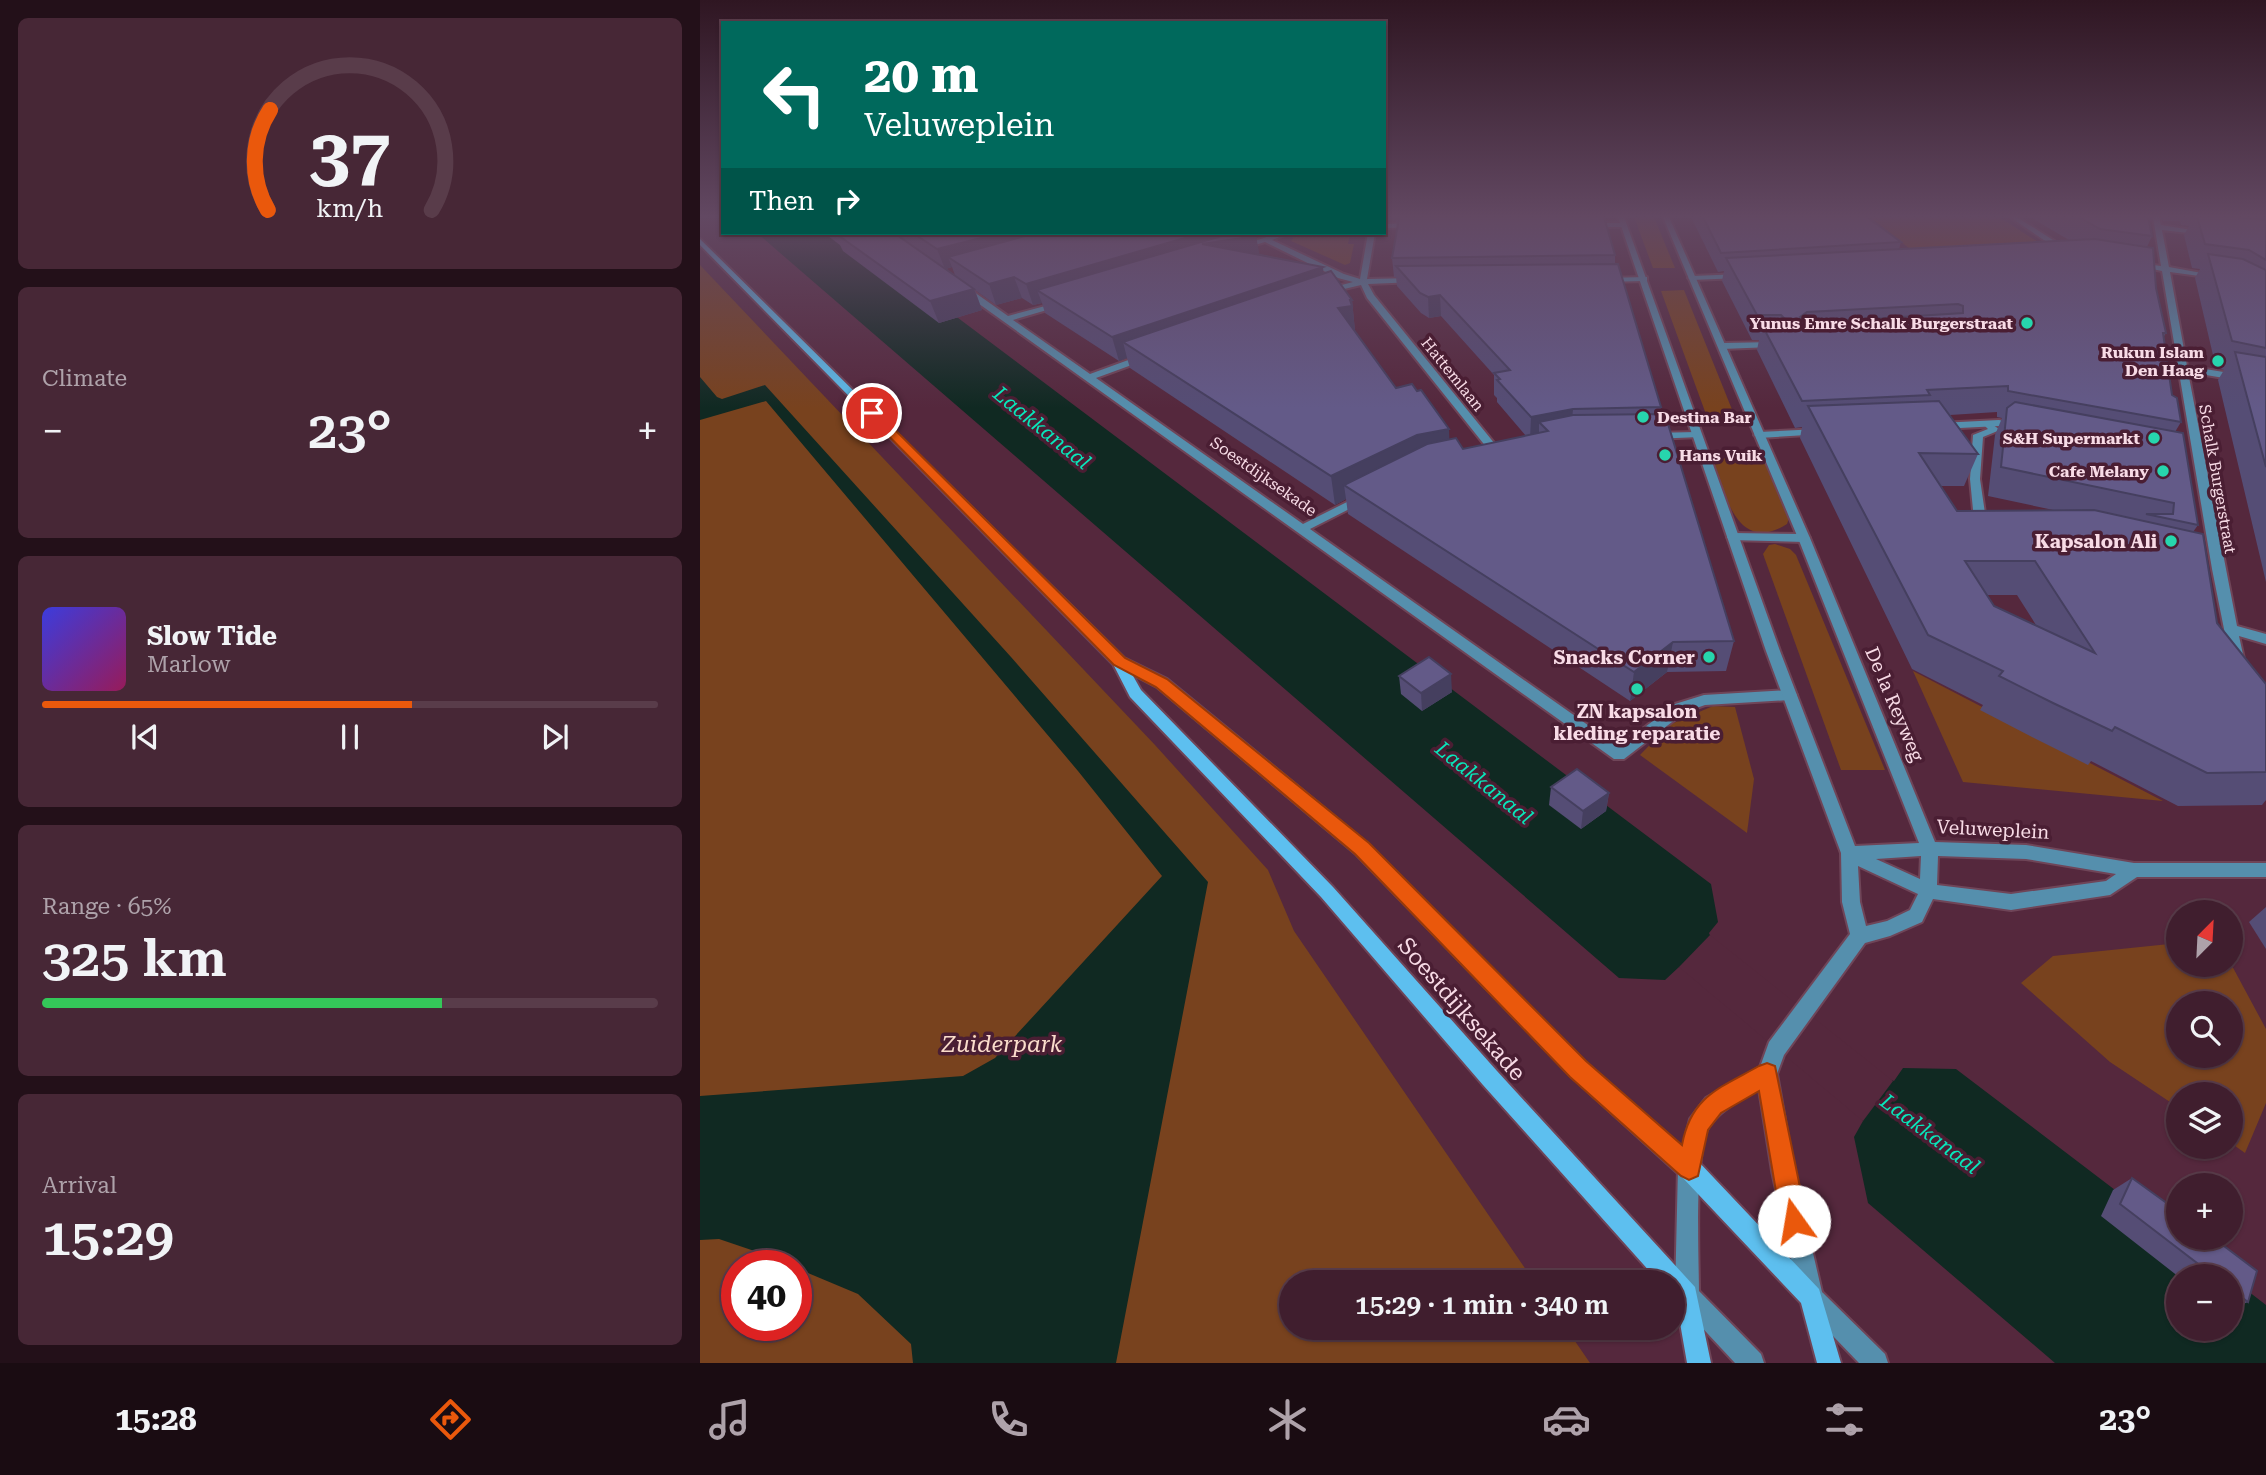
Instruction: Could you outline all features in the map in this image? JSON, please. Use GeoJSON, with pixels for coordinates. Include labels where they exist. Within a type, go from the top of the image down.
{"type":"FeatureCollection","features":[{"type":"Feature","properties":{"kind":"main road","name":"Soestdijksekade"},"geometry":{"type":"LineString","coordinates":[[740,281],[1119,661],[1162,683],[1362,849],[1578,1069],[1689,1168]]}},
{"type":"Feature","properties":{"kind":"main road","name":"Soestdijksekade"},"geometry":{"type":"LineString","coordinates":[[1119,661],[1135,693],[1327,892],[1687,1296]]}},
{"type":"Feature","properties":{"kind":"main road"},"geometry":{"type":"LineString","coordinates":[[1689,1168],[1811,1297],[1829,1363]]}},
{"type":"Feature","properties":{"kind":"main road"},"geometry":{"type":"LineString","coordinates":[[1687,1296],[1699,1363]]}},
{"type":"Feature","properties":{"kind":"street"},"geometry":{"type":"LineString","coordinates":[[1358,281],[1363,282]]}},
{"type":"Feature","properties":{"kind":"street"},"geometry":{"type":"LineString","coordinates":[[1317,295],[1363,282],[1408,281]]}},
{"type":"Feature","properties":{"kind":"street"},"geometry":{"type":"LineString","coordinates":[[1645,281],[1696,435],[1849,853],[1851,902],[1859,936]]}},
{"type":"Feature","properties":{"kind":"street","name":"De la Reyweg"},"geometry":{"type":"LineString","coordinates":[[1693,281],[1804,538],[1930,849],[1928,891]]}},
{"type":"Feature","properties":{"kind":"street","name":"Schalk Burgerstraat"},"geometry":{"type":"LineString","coordinates":[[2167,281],[2213,567],[2238,660],[2245,669]]}},
{"type":"Feature","properties":{"kind":"street","name":"Hattemlaan"},"geometry":{"type":"LineString","coordinates":[[1363,282],[1489,453],[1508,449]]}},
{"type":"Feature","properties":{"kind":"street","name":"Soestdijksekade"},"geometry":{"type":"LineString","coordinates":[[954,283],[1619,755],[1679,708],[1704,700],[1790,695]]}},
{"type":"Feature","properties":{"kind":"street"},"geometry":{"type":"LineString","coordinates":[[1007,319],[1071,299]]}},
{"type":"Feature","properties":{"kind":"street"},"geometry":{"type":"LineString","coordinates":[[1722,346],[1772,344]]}},
{"type":"Feature","properties":{"kind":"street"},"geometry":{"type":"LineString","coordinates":[[1087,378],[1151,355]]}},
{"type":"Feature","properties":{"kind":"street"},"geometry":{"type":"LineString","coordinates":[[2183,368],[2266,382]]}},
{"type":"Feature","properties":{"kind":"street"},"geometry":{"type":"LineString","coordinates":[[1979,520],[1975,479],[1978,435],[1995,430],[1988,424]]}},
{"type":"Feature","properties":{"kind":"street"},"geometry":{"type":"LineString","coordinates":[[1923,427],[1988,424],[2025,428]]}},
{"type":"Feature","properties":{"kind":"street"},"geometry":{"type":"LineString","coordinates":[[1759,435],[1833,431]]}},
{"type":"Feature","properties":{"kind":"street"},"geometry":{"type":"LineString","coordinates":[[1635,436],[1696,435]]}},
{"type":"Feature","properties":{"kind":"street"},"geometry":{"type":"LineString","coordinates":[[1302,528],[1375,492]]}},
{"type":"Feature","properties":{"kind":"street"},"geometry":{"type":"LineString","coordinates":[[1733,537],[1804,538]]}},
{"type":"Feature","properties":{"kind":"street"},"geometry":{"type":"LineString","coordinates":[[2230,629],[2266,639]]}},
{"type":"Feature","properties":{"kind":"street","name":"Veluweplein"},"geometry":{"type":"LineString","coordinates":[[1849,853],[1930,849],[2026,852],[2134,870],[2266,870]]}},
{"type":"Feature","properties":{"kind":"street"},"geometry":{"type":"LineString","coordinates":[[1849,853],[1928,891],[2011,902],[2110,888],[2134,870]]}},
{"type":"Feature","properties":{"kind":"street"},"geometry":{"type":"LineString","coordinates":[[1876,1363],[1811,1297],[1783,1171],[1767,1074],[1776,1049],[1859,936],[1890,928],[1916,916],[1928,891]]}},
{"type":"Feature","properties":{"kind":"street"},"geometry":{"type":"LineString","coordinates":[[1752,1363],[1687,1296],[1689,1168],[1697,1126],[1713,1105],[1767,1074]]}},
{"type":"Feature","properties":{"kind":"green space","name":"Zuiderpark"},"geometry":{"type":"Polygon","coordinates":[[[700,281],[715,281],[1155,745],[1268,870],[1294,931],[1526,1270],[1279,1270],[1279,1340],[1574,1340],[1590,1363],[700,1363],[700,281]]]}},
{"type":"Feature","properties":{"kind":"green space"},"geometry":{"type":"Polygon","coordinates":[[[1684,290],[1735,417],[1707,417],[1661,291],[1684,290]]]}},
{"type":"Feature","properties":{"kind":"green space"},"geometry":{"type":"Polygon","coordinates":[[[1712,458],[1763,458],[1789,518],[1787,524],[1770,532],[1756,532],[1744,526],[1728,502],[1712,458]]]}},
{"type":"Feature","properties":{"kind":"green space"},"geometry":{"type":"Polygon","coordinates":[[[1775,544],[1790,549],[1796,555],[1885,770],[1841,770],[1763,554],[1769,545],[1775,544]]]}},
{"type":"Feature","properties":{"kind":"green space"},"geometry":{"type":"Polygon","coordinates":[[[1913,671],[2163,801],[1963,782],[1913,671]]]}},
{"type":"Feature","properties":{"kind":"green space"},"geometry":{"type":"Polygon","coordinates":[[[1713,706],[1735,707],[1754,779],[1747,833],[1640,755],[1669,725],[1713,706]]]}},
{"type":"Feature","properties":{"kind":"green space"},"geometry":{"type":"Polygon","coordinates":[[[2166,944],[2166,977],[2238,977],[2266,1029],[2266,1103],[2245,1153],[2243,1082],[2166,1082],[2166,1099],[2110,1062],[2021,983],[2053,956],[2166,944]]]}},
{"type":"Feature","properties":{"kind":"water","name":"Laakkanaal"},"geometry":{"type":"Polygon","coordinates":[[[812,281],[908,281],[1711,884],[1718,922],[1709,933],[1712,940],[1889,1079],[1894,1081],[1903,1068],[1956,1069],[2166,1229],[2166,1250],[2194,1250],[2212,1264],[2166,1264],[2166,1341],[2243,1341],[2243,1287],[2266,1305],[2266,1363],[2055,1363],[1868,1203],[1854,1137],[1863,1121],[1861,1118],[1685,969],[1679,967],[1665,980],[1619,978],[812,281]]]}},
{"type":"Feature","properties":{"kind":"water"},"geometry":{"type":"Polygon","coordinates":[[[700,377],[717,397],[722,399],[765,385],[1011,657],[1208,882],[1116,1363],[913,1363],[911,1344],[858,1294],[812,1275],[812,1250],[752,1250],[719,1239],[700,1240],[700,1096],[963,1076],[995,1058],[1162,876],[1078,771],[766,401],[700,420],[700,377]]]}},
{"type":"Feature","properties":{"kind":"pier"},"geometry":{"type":"Polygon","coordinates":[[[1710,935],[1893,1081],[1863,1121],[1679,967],[1710,935]]]}},
{"type":"Feature","properties":{"kind":"building"},"geometry":{"type":"Polygon","coordinates":[[[902,281],[962,281],[974,289],[930,301],[902,281]]]}},
{"type":"Feature","properties":{"kind":"building"},"geometry":{"type":"Polygon","coordinates":[[[1069,281],[1282,281],[1112,337],[1037,290],[1069,281]]]}},
{"type":"Feature","properties":{"kind":"building"},"geometry":{"type":"Polygon","coordinates":[[[1303,281],[1338,281],[1352,300],[1352,306],[1338,308],[1396,388],[1412,384],[1417,391],[1421,390],[1449,429],[1417,435],[1331,476],[1123,342],[1303,281]]]}},
{"type":"Feature","properties":{"kind":"building"},"geometry":{"type":"Polygon","coordinates":[[[1409,281],[1623,281],[1661,407],[1573,409],[1531,417],[1497,380],[1500,379],[1494,373],[1510,370],[1440,295],[1428,297],[1420,293],[1409,281]]]}},
{"type":"Feature","properties":{"kind":"building"},"geometry":{"type":"Polygon","coordinates":[[[1738,281],[2155,281],[2166,333],[2163,333],[2172,395],[2177,398],[2181,422],[2008,391],[2008,386],[1927,390],[1930,395],[1802,401],[1762,325],[1778,325],[1784,318],[1781,315],[1757,315],[1738,281]],[[1958,304],[1807,312],[1800,317],[1807,323],[1963,313],[1963,306],[1958,304]]]}},
{"type":"Feature","properties":{"kind":"building"},"geometry":{"type":"Polygon","coordinates":[[[2215,281],[2266,281],[2266,348],[2232,341],[2215,281]]]}},
{"type":"Feature","properties":{"kind":"building"},"geometry":{"type":"Polygon","coordinates":[[[2235,352],[2266,357],[2266,467],[2235,352]]]}},
{"type":"Feature","properties":{"kind":"building"},"geometry":{"type":"Polygon","coordinates":[[[1939,401],[1978,454],[1919,453],[1957,511],[2094,510],[2203,534],[2217,623],[2266,684],[2266,772],[2207,773],[2115,727],[2112,731],[2053,703],[1999,676],[2003,671],[1928,635],[1808,406],[1939,401]],[[1965,561],[1994,606],[2095,653],[2035,561],[1965,561]]]}},
{"type":"Feature","properties":{"kind":"building"},"geometry":{"type":"Polygon","coordinates":[[[2015,402],[2183,433],[2198,525],[2146,514],[2173,514],[2174,503],[2001,467],[2007,408],[2015,402]]]}},
{"type":"Feature","properties":{"kind":"building"},"geometry":{"type":"Polygon","coordinates":[[[1665,414],[1734,641],[1673,642],[1634,672],[1344,485],[1427,444],[1456,438],[1463,449],[1548,431],[1539,422],[1573,415],[1665,414]]]}},
{"type":"Feature","properties":{"kind":"building"},"geometry":{"type":"Polygon","coordinates":[[[1429,657],[1451,674],[1421,693],[1399,676],[1429,657]]]}},
{"type":"Feature","properties":{"kind":"building"},"geometry":{"type":"Polygon","coordinates":[[[1577,769],[1609,793],[1583,811],[1551,787],[1577,769]]]}},
{"type":"Feature","properties":{"kind":"building"},"geometry":{"type":"Polygon","coordinates":[[[2132,1178],[2166,1203],[2166,1239],[2120,1204],[2132,1178]]]}},
{"type":"Feature","properties":{"kind":"building"},"geometry":{"type":"Polygon","coordinates":[[[2180,1250],[2229,1250],[2257,1271],[2248,1302],[2243,1298],[2243,1264],[2198,1264],[2180,1250]]]}},
{"type":"Feature","properties":{"kind":"place","name":"Yunus Emre Schalk Burgerstraat"},"geometry":{"type":"Point","coordinates":[2027,323]}},
{"type":"Feature","properties":{"kind":"place","name":"Rukun Islam Den Haag"},"geometry":{"type":"Point","coordinates":[2218,361]}},
{"type":"Feature","properties":{"kind":"place","name":"Destina Bar"},"geometry":{"type":"Point","coordinates":[1643,417]}},
{"type":"Feature","properties":{"kind":"place","name":"S&H Supermarkt"},"geometry":{"type":"Point","coordinates":[2154,438]}},
{"type":"Feature","properties":{"kind":"place","name":"Hans Vuik"},"geometry":{"type":"Point","coordinates":[1665,455]}},
{"type":"Feature","properties":{"kind":"place","name":"Cafe Melany"},"geometry":{"type":"Point","coordinates":[2163,471]}},
{"type":"Feature","properties":{"kind":"place","name":"Kapsalon Ali"},"geometry":{"type":"Point","coordinates":[2171,541]}},
{"type":"Feature","properties":{"kind":"place","name":"Snacks Corner"},"geometry":{"type":"Point","coordinates":[1709,657]}},
{"type":"Feature","properties":{"kind":"place","name":"ZN kapsalon kleding reparatie"},"geometry":{"type":"Point","coordinates":[1637,689]}},
{"type":"Feature","properties":{"kind":"route"},"geometry":{"type":"LineString","coordinates":[[872,413],[1119,661],[1162,683],[1234,740],[1362,849],[1578,1069],[1689,1168],[1697,1126],[1713,1105],[1767,1074],[1794,1221]]}}]}
